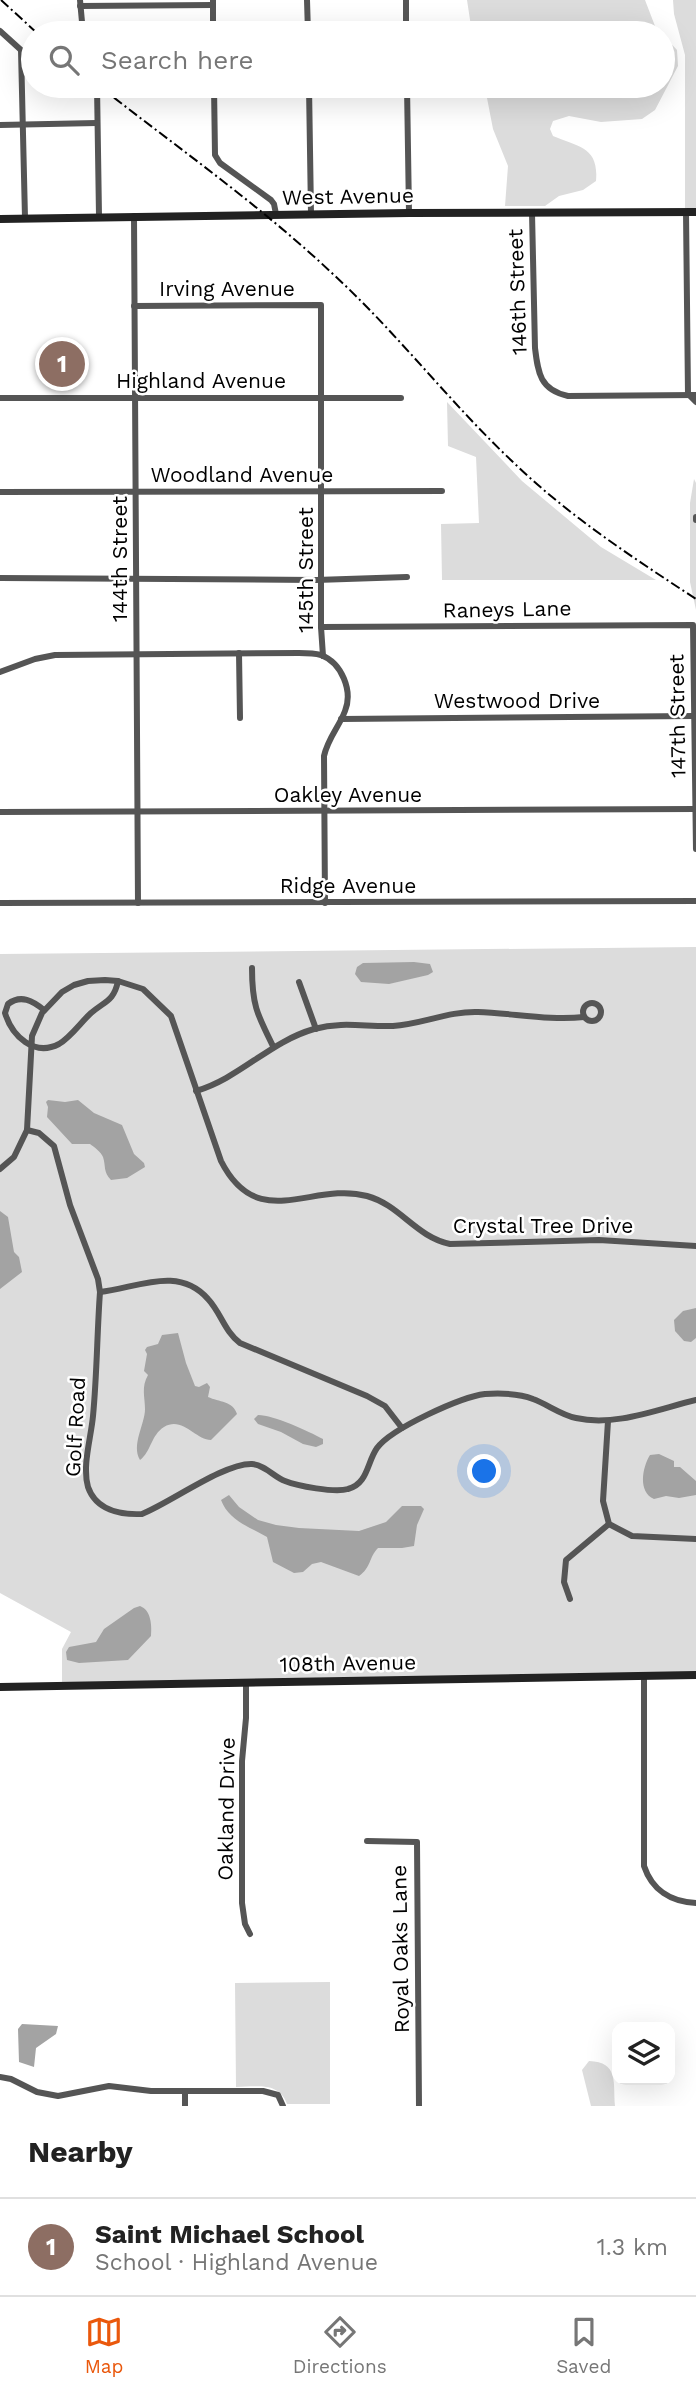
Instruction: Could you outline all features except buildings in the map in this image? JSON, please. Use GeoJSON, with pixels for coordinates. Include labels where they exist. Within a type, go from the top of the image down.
{"type":"FeatureCollection","features":[{"type":"Feature","properties":{"kind":"street"},"geometry":{"type":"LineString","coordinates":[[307,0],[308,21]]}},
{"type":"Feature","properties":{"kind":"street"},"geometry":{"type":"LineString","coordinates":[[405,0],[406,21]]}},
{"type":"Feature","properties":{"kind":"street"},"geometry":{"type":"LineString","coordinates":[[82,21],[80,3],[213,3],[213,21]]}},
{"type":"Feature","properties":{"kind":"street"},"geometry":{"type":"LineString","coordinates":[[0,32],[21,50]]}},
{"type":"Feature","properties":{"kind":"street"},"geometry":{"type":"LineString","coordinates":[[22,98],[25,218]]}},
{"type":"Feature","properties":{"kind":"street"},"geometry":{"type":"LineString","coordinates":[[97,98],[99,216]]}},
{"type":"Feature","properties":{"kind":"street"},"geometry":{"type":"LineString","coordinates":[[214,98],[215,155],[220,163],[271,200],[276,214]]}},
{"type":"Feature","properties":{"kind":"street"},"geometry":{"type":"LineString","coordinates":[[309,98],[311,214]]}},
{"type":"Feature","properties":{"kind":"street"},"geometry":{"type":"LineString","coordinates":[[407,98],[409,213]]}},
{"type":"Feature","properties":{"kind":"street"},"geometry":{"type":"LineString","coordinates":[[0,125],[97,123]]}},
{"type":"Feature","properties":{"kind":"street"},"geometry":{"type":"LineString","coordinates":[[686,212],[688,326],[692,394],[696,402]]}},
{"type":"Feature","properties":{"kind":"street","name":"West Avenue"},"geometry":{"type":"LineString","coordinates":[[0,219],[276,214],[696,212]]}},
{"type":"Feature","properties":{"kind":"street","name":"146th Street"},"geometry":{"type":"LineString","coordinates":[[532,213],[535,348],[537,367],[544,383],[553,393],[568,396],[692,394]]}},
{"type":"Feature","properties":{"kind":"street","name":"144th Street"},"geometry":{"type":"LineString","coordinates":[[134,216],[138,902]]}},
{"type":"Feature","properties":{"kind":"street","name":"Irving Avenue"},"geometry":{"type":"LineString","coordinates":[[134,306],[321,305]]}},
{"type":"Feature","properties":{"kind":"street","name":"145th Street"},"geometry":{"type":"LineString","coordinates":[[321,305],[323,656],[339,670],[345,680],[348,696],[324,756],[325,903]]}},
{"type":"Feature","properties":{"kind":"street"},"geometry":{"type":"LineString","coordinates":[[688,326],[696,326]]}},
{"type":"Feature","properties":{"kind":"street","name":"Highland Avenue"},"geometry":{"type":"LineString","coordinates":[[0,398],[401,398]]}},
{"type":"Feature","properties":{"kind":"street","name":"Woodland Avenue"},"geometry":{"type":"LineString","coordinates":[[0,492],[442,491]]}},
{"type":"Feature","properties":{"kind":"street"},"geometry":{"type":"LineString","coordinates":[[0,578],[316,580],[407,577]]}},
{"type":"Feature","properties":{"kind":"street","name":"Raneys Lane"},"geometry":{"type":"LineString","coordinates":[[321,627],[693,625]]}},
{"type":"Feature","properties":{"kind":"street","name":"147th Street"},"geometry":{"type":"LineString","coordinates":[[693,625],[696,849]]}},
{"type":"Feature","properties":{"kind":"street"},"geometry":{"type":"LineString","coordinates":[[239,653],[240,718]]}},
{"type":"Feature","properties":{"kind":"street"},"geometry":{"type":"LineString","coordinates":[[0,671],[45,656],[239,653],[312,653],[323,656]]}},
{"type":"Feature","properties":{"kind":"street","name":"Westwood Drive"},"geometry":{"type":"LineString","coordinates":[[341,719],[694,716]]}},
{"type":"Feature","properties":{"kind":"street","name":"Oakley Avenue"},"geometry":{"type":"LineString","coordinates":[[0,812],[695,809]]}},
{"type":"Feature","properties":{"kind":"street","name":"Ridge Avenue"},"geometry":{"type":"LineString","coordinates":[[0,903],[696,901]]}},
{"type":"Feature","properties":{"kind":"street"},"geometry":{"type":"LineString","coordinates":[[252,968],[255,1009],[273,1046]]}},
{"type":"Feature","properties":{"kind":"street","name":"Crystal Tree Drive"},"geometry":{"type":"LineString","coordinates":[[0,1169],[13,1157],[27,1130],[31,1046],[35,1026],[44,1010],[62,992],[74,985],[88,981],[118,981],[143,989],[171,1016],[227,1172],[244,1190],[262,1199],[290,1202],[346,1193],[364,1195],[382,1201],[394,1209],[422,1234],[450,1244],[599,1240],[696,1246]]}},
{"type":"Feature","properties":{"kind":"street"},"geometry":{"type":"LineString","coordinates":[[44,1010],[33,1001],[12,1001],[6,1009],[6,1018],[19,1039],[31,1046],[59,1044],[99,1006],[113,997],[118,981]]}},
{"type":"Feature","properties":{"kind":"street"},"geometry":{"type":"LineString","coordinates":[[299,982],[316,1029]]}},
{"type":"Feature","properties":{"kind":"street"},"geometry":{"type":"LineString","coordinates":[[197,1091],[225,1080],[292,1036],[316,1029],[349,1023],[395,1026],[474,1012],[584,1017]]}},
{"type":"Feature","properties":{"kind":"street","name":"Golf Road"},"geometry":{"type":"LineString","coordinates":[[27,1130],[38,1133],[54,1146],[70,1205],[96,1272],[100,1292],[93,1415],[86,1473],[88,1486],[94,1497],[102,1506],[113,1512],[142,1514],[158,1508],[228,1469],[253,1464],[285,1481],[336,1490],[349,1489],[360,1483],[377,1449],[387,1438],[402,1428],[468,1397],[501,1393],[532,1398],[576,1418],[608,1421],[696,1400]]}},
{"type":"Feature","properties":{"kind":"street"},"geometry":{"type":"LineString","coordinates":[[100,1292],[160,1280],[186,1284],[207,1298],[233,1338],[240,1343],[367,1396],[385,1406],[402,1428]]}},
{"type":"Feature","properties":{"kind":"street"},"geometry":{"type":"LineString","coordinates":[[608,1421],[603,1501],[609,1524],[632,1536],[696,1539]]}},
{"type":"Feature","properties":{"kind":"street"},"geometry":{"type":"LineString","coordinates":[[570,1600],[564,1582],[566,1560],[609,1524]]}},
{"type":"Feature","properties":{"kind":"street","name":"108th Avenue"},"geometry":{"type":"LineString","coordinates":[[0,1687],[696,1675]]}},
{"type":"Feature","properties":{"kind":"street"},"geometry":{"type":"LineString","coordinates":[[643,1676],[644,1866],[653,1884],[666,1895],[696,1903]]}},
{"type":"Feature","properties":{"kind":"street","name":"Oakland Drive"},"geometry":{"type":"LineString","coordinates":[[246,1682],[242,1761],[242,1903],[245,1924],[250,1934]]}},
{"type":"Feature","properties":{"kind":"street","name":"Royal Oaks Lane"},"geometry":{"type":"LineString","coordinates":[[367,1841],[417,1842],[419,2106]]}},
{"type":"Feature","properties":{"kind":"street"},"geometry":{"type":"LineString","coordinates":[[0,2077],[11,2079],[37,2092],[58,2096],[109,2086],[151,2091],[268,2091],[278,2095],[283,2106]]}},
{"type":"Feature","properties":{"kind":"street"},"geometry":{"type":"LineString","coordinates":[[185,2091],[185,2106]]}},
{"type":"Feature","properties":{"kind":"street"},"geometry":{"type":"LineString","coordinates":[[58,2096],[58,2106]]}},
{"type":"Feature","properties":{"kind":"shaded area"},"geometry":{"type":"Polygon","coordinates":[[[467,0],[645,0],[653,21],[470,21],[467,0]]]}},
{"type":"Feature","properties":{"kind":"shaded area"},"geometry":{"type":"Polygon","coordinates":[[[673,0],[696,0],[696,209],[685,209],[685,55],[673,0]]]}},
{"type":"Feature","properties":{"kind":"shaded area"},"geometry":{"type":"Polygon","coordinates":[[[675,48],[677,50],[678,66],[675,72],[675,48]]]}},
{"type":"Feature","properties":{"kind":"shaded area"},"geometry":{"type":"Polygon","coordinates":[[[487,98],[661,98],[655,110],[642,119],[601,122],[569,116],[553,121],[550,129],[553,136],[579,146],[591,155],[596,181],[583,190],[559,196],[545,206],[505,206],[508,166],[493,129],[487,98]]]}},
{"type":"Feature","properties":{"kind":"shaded area"},"geometry":{"type":"Polygon","coordinates":[[[447,402],[522,481],[601,547],[656,580],[442,580],[441,524],[479,523],[476,457],[448,446],[447,402]]]}},
{"type":"Feature","properties":{"kind":"shaded area"},"geometry":{"type":"Polygon","coordinates":[[[694,479],[696,610],[690,582],[690,503],[694,479]]]}},
{"type":"Feature","properties":{"kind":"shaded area"},"geometry":{"type":"Polygon","coordinates":[[[696,947],[696,1675],[62,1684],[62,1649],[71,1632],[0,1593],[0,954],[696,947]]]}},
{"type":"Feature","properties":{"kind":"shaded area"},"geometry":{"type":"Polygon","coordinates":[[[363,963],[430,964],[433,972],[389,984],[361,982],[355,974],[357,967],[363,963]]]}},
{"type":"Feature","properties":{"kind":"shaded area"},"geometry":{"type":"Polygon","coordinates":[[[48,1100],[78,1100],[94,1113],[122,1125],[134,1154],[145,1167],[127,1178],[111,1180],[99,1151],[90,1144],[72,1144],[47,1117],[48,1100]]]}},
{"type":"Feature","properties":{"kind":"shaded area"},"geometry":{"type":"Polygon","coordinates":[[[0,1211],[8,1217],[14,1252],[19,1257],[22,1272],[0,1289],[0,1211]]]}},
{"type":"Feature","properties":{"kind":"shaded area"},"geometry":{"type":"Polygon","coordinates":[[[696,1308],[696,1338],[691,1342],[684,1341],[675,1331],[674,1320],[683,1311],[696,1308]]]}},
{"type":"Feature","properties":{"kind":"shaded area"},"geometry":{"type":"Polygon","coordinates":[[[178,1333],[195,1386],[207,1383],[210,1387],[208,1397],[229,1404],[237,1414],[211,1440],[177,1424],[164,1427],[156,1434],[147,1453],[140,1460],[137,1448],[148,1375],[144,1371],[147,1354],[145,1350],[158,1344],[162,1335],[178,1333]]]}},
{"type":"Feature","properties":{"kind":"shaded area"},"geometry":{"type":"Polygon","coordinates":[[[258,1415],[300,1428],[323,1439],[323,1444],[316,1447],[303,1444],[258,1424],[254,1419],[258,1415]]]}},
{"type":"Feature","properties":{"kind":"shaded area"},"geometry":{"type":"Polygon","coordinates":[[[659,1454],[674,1461],[674,1467],[680,1467],[696,1481],[696,1495],[654,1499],[649,1496],[643,1479],[645,1466],[650,1455],[659,1454]]]}},
{"type":"Feature","properties":{"kind":"shaded area"},"geometry":{"type":"Polygon","coordinates":[[[229,1495],[239,1507],[258,1520],[299,1528],[359,1531],[386,1522],[402,1506],[421,1506],[424,1509],[417,1525],[414,1546],[378,1548],[366,1570],[359,1576],[321,1562],[312,1564],[303,1572],[294,1573],[273,1562],[267,1537],[229,1513],[221,1500],[229,1495]]]}},
{"type":"Feature","properties":{"kind":"shaded area"},"geometry":{"type":"Polygon","coordinates":[[[140,1606],[149,1614],[151,1636],[128,1660],[79,1663],[67,1660],[66,1652],[69,1647],[96,1642],[104,1629],[140,1606]]]}},
{"type":"Feature","properties":{"kind":"shaded area"},"geometry":{"type":"Polygon","coordinates":[[[330,1982],[330,2104],[287,2104],[278,2092],[266,2087],[236,2087],[235,1983],[330,1982]]]}},
{"type":"Feature","properties":{"kind":"shaded area"},"geometry":{"type":"Polygon","coordinates":[[[22,2024],[58,2026],[56,2034],[36,2048],[34,2067],[19,2062],[18,2029],[22,2024]]]}},
{"type":"Feature","properties":{"kind":"shaded area"},"geometry":{"type":"Polygon","coordinates":[[[589,2061],[599,2062],[610,2070],[615,2106],[591,2106],[582,2070],[589,2061]]]}},
{"type":"Feature","properties":{"kind":"railway"},"geometry":{"type":"LineString","coordinates":[[1,0],[24,21]]}},
{"type":"Feature","properties":{"kind":"railway"},"geometry":{"type":"LineString","coordinates":[[115,98],[248,201],[306,250],[358,298],[468,417],[557,501],[696,599]]}},
{"type":"Feature","properties":{"kind":"place","name":"Saint Michael School"},"geometry":{"type":"Point","coordinates":[62,364]}}]}
